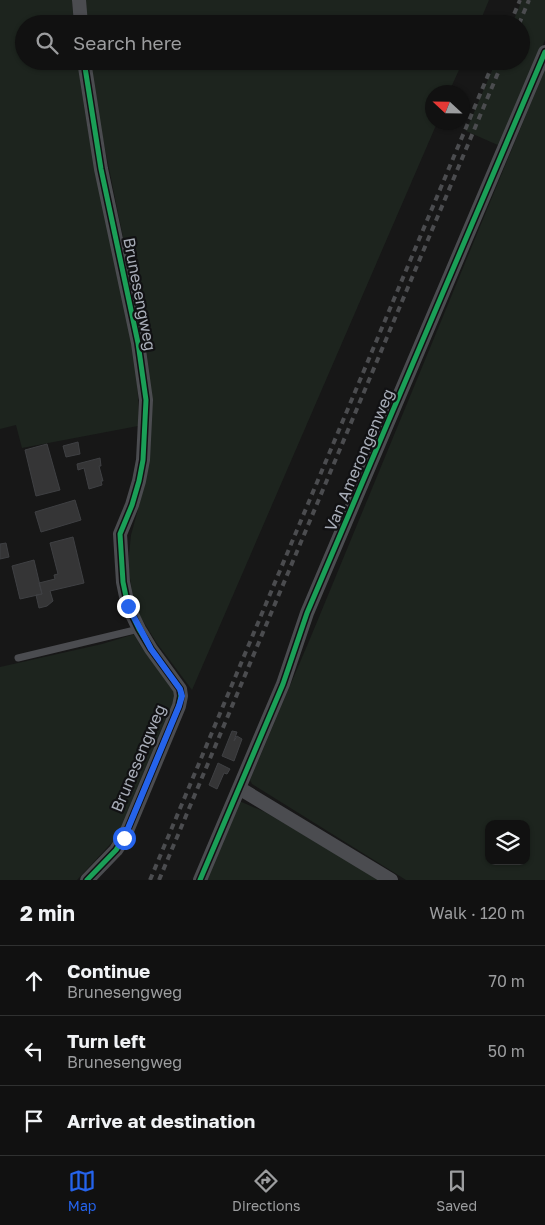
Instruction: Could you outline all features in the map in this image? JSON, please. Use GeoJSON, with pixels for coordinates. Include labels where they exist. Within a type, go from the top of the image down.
{"type":"FeatureCollection","features":[{"type":"Feature","properties":{"kind":"street"},"geometry":{"type":"LineString","coordinates":[[79,0],[80,15]]}},
{"type":"Feature","properties":{"kind":"street","name":"Van Amerongenweg"},"geometry":{"type":"LineString","coordinates":[[200,880],[283,684],[307,613],[545,52]]}},
{"type":"Feature","properties":{"kind":"street","name":"Brunesengweg"},"geometry":{"type":"LineString","coordinates":[[86,70],[102,169],[138,342],[146,400],[139,481],[132,505],[120,534],[123,582],[128,606],[139,629],[180,689],[182,696],[124,838],[116,850],[87,880]]}},
{"type":"Feature","properties":{"kind":"street"},"geometry":{"type":"LineString","coordinates":[[239,788],[391,880]]}},
{"type":"Feature","properties":{"kind":"lane"},"geometry":{"type":"LineString","coordinates":[[18,658],[139,629]]}},
{"type":"Feature","properties":{"kind":"shaded area"},"geometry":{"type":"Polygon","coordinates":[[[0,0],[72,0],[73,15],[15,15],[15,70],[79,70],[90,142],[130,331],[138,388],[138,426],[22,448],[16,425],[0,429],[0,0]]]}},
{"type":"Feature","properties":{"kind":"shaded area"},"geometry":{"type":"Polygon","coordinates":[[[85,0],[489,0],[483,15],[86,15],[85,0]]]}},
{"type":"Feature","properties":{"kind":"shaded area"},"geometry":{"type":"Polygon","coordinates":[[[522,0],[545,0],[545,40],[500,146],[466,131],[470,130],[470,122],[492,70],[530,70],[530,15],[516,15],[522,0]]]}},
{"type":"Feature","properties":{"kind":"shaded area"},"geometry":{"type":"Polygon","coordinates":[[[545,69],[545,880],[406,880],[252,784],[250,780],[545,69]]]}},
{"type":"Feature","properties":{"kind":"shaded area"},"geometry":{"type":"Polygon","coordinates":[[[91,70],[459,70],[452,85],[425,85],[425,130],[434,130],[192,690],[156,642],[136,609],[128,564],[131,535],[149,458],[144,340],[92,85],[91,70]]]}},
{"type":"Feature","properties":{"kind":"shaded area"},"geometry":{"type":"Polygon","coordinates":[[[135,634],[140,645],[179,697],[118,836],[77,880],[0,880],[0,667],[102,644],[135,634]]]}},
{"type":"Feature","properties":{"kind":"shaded area"},"geometry":{"type":"Polygon","coordinates":[[[237,800],[265,812],[380,880],[201,880],[237,800]]]}},
{"type":"Feature","properties":{"kind":"building"},"geometry":{"type":"Polygon","coordinates":[[[78,442],[80,454],[66,457],[63,446],[78,442]]]}},
{"type":"Feature","properties":{"kind":"building"},"geometry":{"type":"Polygon","coordinates":[[[47,444],[60,490],[36,496],[25,450],[47,444]]]}},
{"type":"Feature","properties":{"kind":"building"},"geometry":{"type":"Polygon","coordinates":[[[100,458],[101,466],[99,466],[103,481],[101,481],[102,485],[89,489],[84,468],[78,470],[77,464],[100,458]]]}},
{"type":"Feature","properties":{"kind":"building"},"geometry":{"type":"Polygon","coordinates":[[[75,500],[81,520],[41,532],[35,512],[75,500]]]}},
{"type":"Feature","properties":{"kind":"building"},"geometry":{"type":"Polygon","coordinates":[[[73,537],[84,583],[50,591],[53,601],[47,606],[39,608],[36,595],[42,594],[39,583],[55,579],[54,575],[58,574],[50,543],[73,537]]]}},
{"type":"Feature","properties":{"kind":"building"},"geometry":{"type":"Polygon","coordinates":[[[6,543],[9,557],[0,559],[0,544],[6,543]]]}},
{"type":"Feature","properties":{"kind":"building"},"geometry":{"type":"Polygon","coordinates":[[[34,560],[42,594],[20,599],[12,566],[34,560]]]}},
{"type":"Feature","properties":{"kind":"building"},"geometry":{"type":"Polygon","coordinates":[[[232,731],[237,732],[234,741],[237,736],[242,739],[234,761],[222,756],[232,731]]]}},
{"type":"Feature","properties":{"kind":"building"},"geometry":{"type":"Polygon","coordinates":[[[218,763],[230,769],[227,774],[224,773],[217,789],[209,785],[218,763]]]}},
{"type":"Feature","properties":{"kind":"railway"},"geometry":{"type":"LineString","coordinates":[[514,15],[520,0]]}},
{"type":"Feature","properties":{"kind":"railway"},"geometry":{"type":"LineString","coordinates":[[523,15],[529,0]]}},
{"type":"Feature","properties":{"kind":"railway"},"geometry":{"type":"LineString","coordinates":[[150,880],[490,70]]}},
{"type":"Feature","properties":{"kind":"railway"},"geometry":{"type":"LineString","coordinates":[[159,880],[499,70]]}},
{"type":"Feature","properties":{"kind":"cycle path"},"geometry":{"type":"LineString","coordinates":[[200,880],[283,684],[307,613],[545,52]]}},
{"type":"Feature","properties":{"kind":"cycle path"},"geometry":{"type":"LineString","coordinates":[[85,70],[101,169],[138,343],[146,400],[143,460],[139,481],[132,505],[120,534],[123,582],[128,606],[139,629],[180,689],[181,696],[179,706],[124,838],[116,850],[87,880]]}},
{"type":"Feature","properties":{"kind":"route"},"geometry":{"type":"LineString","coordinates":[[124,838],[182,696],[180,689],[151,649],[128,606]]}}]}
